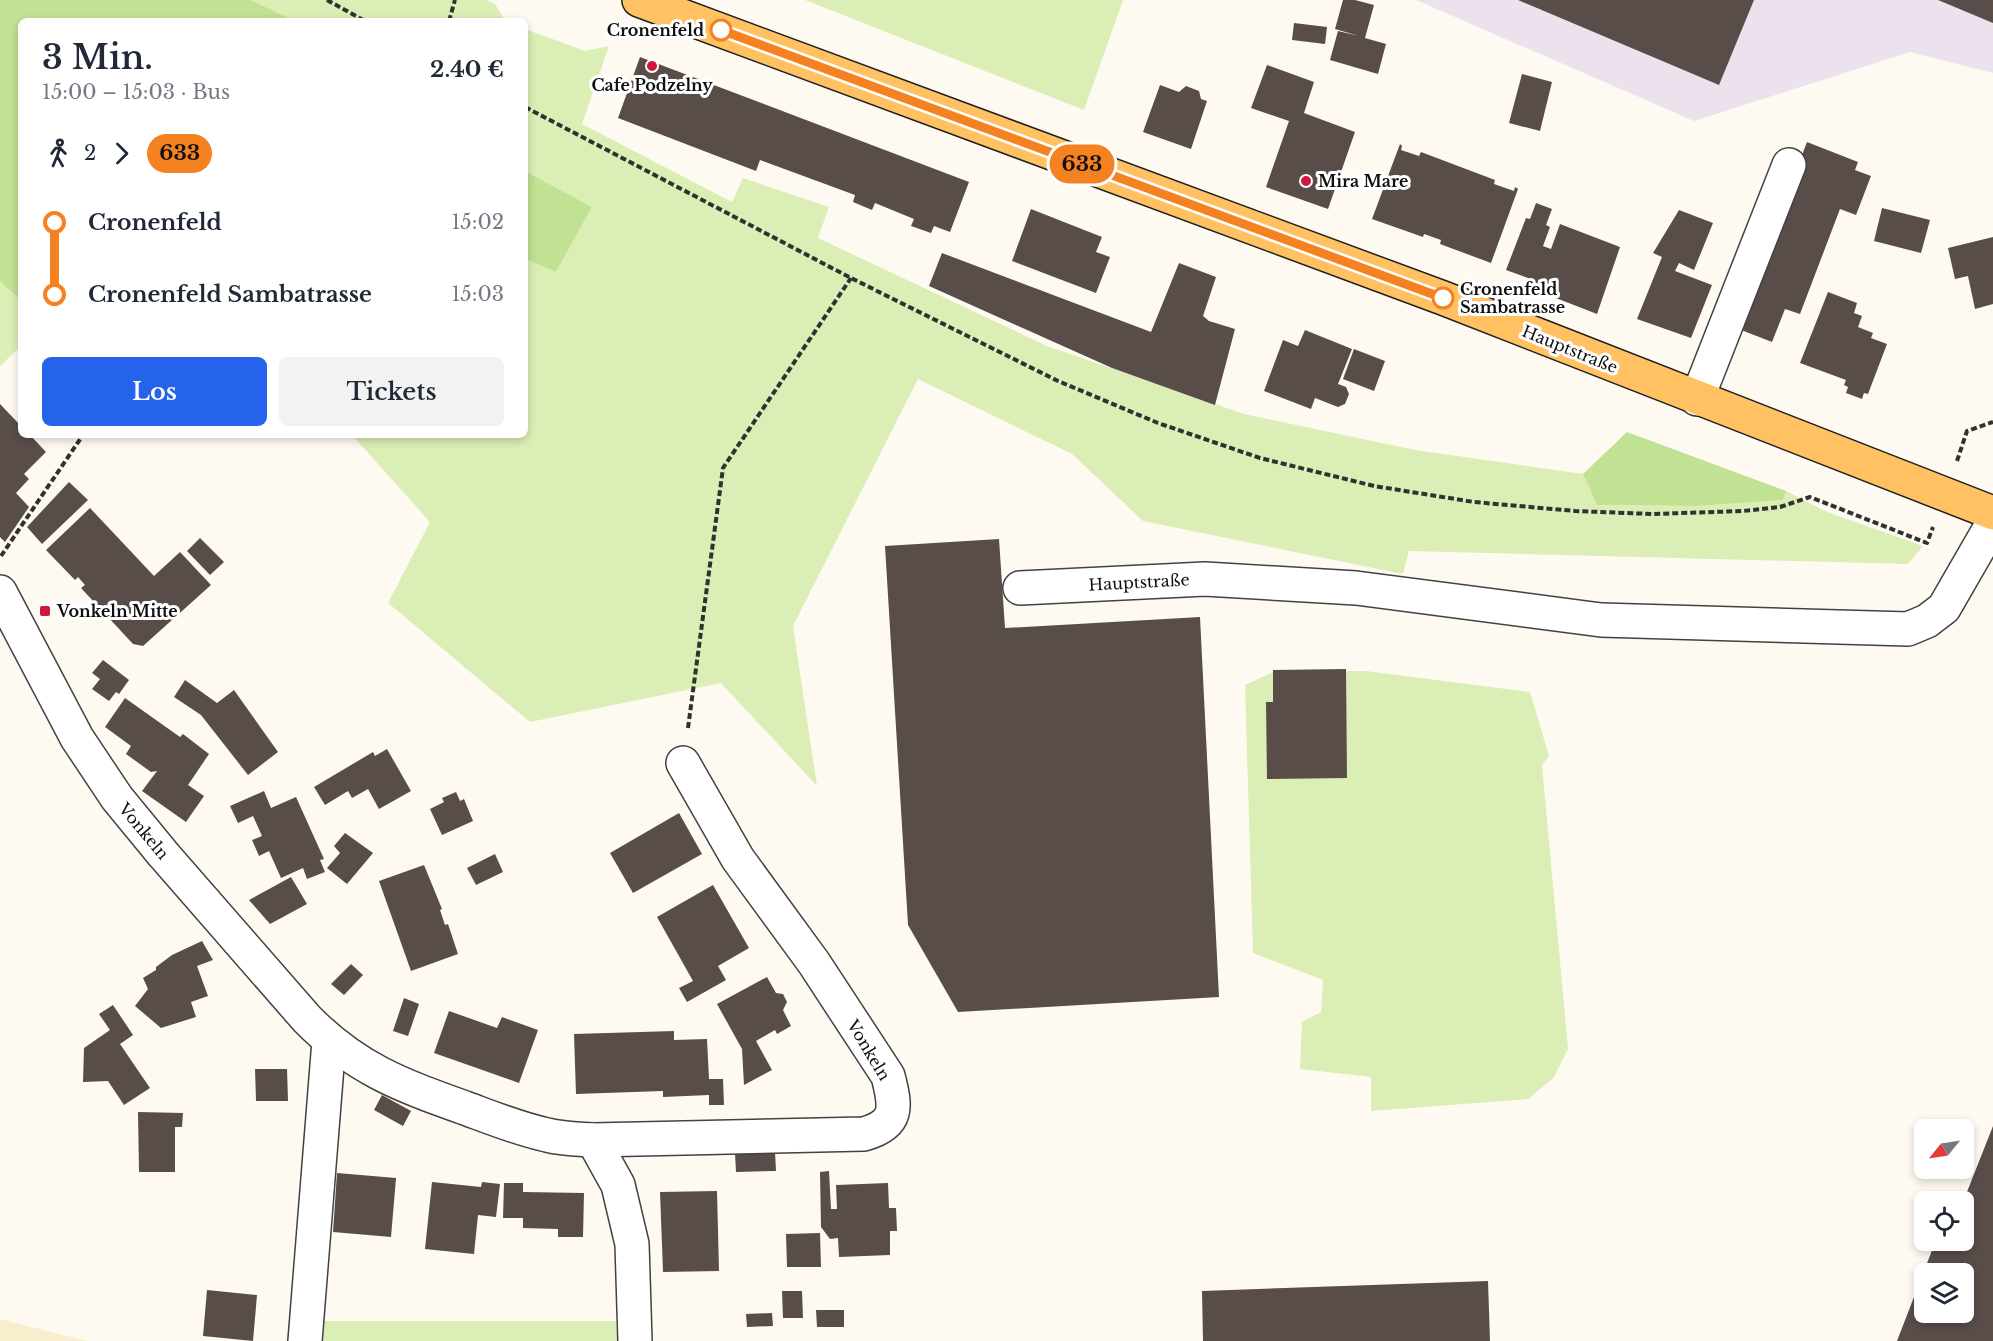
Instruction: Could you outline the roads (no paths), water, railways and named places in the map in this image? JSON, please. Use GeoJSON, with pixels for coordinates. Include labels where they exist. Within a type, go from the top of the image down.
{"type":"FeatureCollection","features":[{"type":"Feature","properties":{"kind":"main road","name":"Hauptstraße"},"geometry":{"type":"LineString","coordinates":[[639,0],[1432,294],[1993,513]]}},
{"type":"Feature","properties":{"kind":"street"},"geometry":{"type":"LineString","coordinates":[[1697,399],[1789,165]]}},
{"type":"Feature","properties":{"kind":"street","name":"Hauptstraße"},"geometry":{"type":"LineString","coordinates":[[1020,588],[1205,579],[1356,588],[1601,620],[1908,629],[1928,621],[1944,608],[1993,523]]}},
{"type":"Feature","properties":{"kind":"street","name":"Vonkeln"},"geometry":{"type":"LineString","coordinates":[[0,592],[77,738],[117,798],[206,904],[329,1041],[358,1063],[430,1096],[504,1123],[548,1136],[593,1140],[864,1134],[881,1129],[892,1118],[894,1096],[888,1076],[814,963],[738,859],[683,763]]}},
{"type":"Feature","properties":{"kind":"street"},"geometry":{"type":"LineString","coordinates":[[304,1341],[329,1041]]}},
{"type":"Feature","properties":{"kind":"street"},"geometry":{"type":"LineString","coordinates":[[593,1140],[618,1185],[632,1244],[635,1341]]}},
{"type":"Feature","properties":{"kind":"place","name":"Cronenfeld"},"geometry":{"type":"Point","coordinates":[721,30]}},
{"type":"Feature","properties":{"kind":"place","name":"Cafe Podzelny"},"geometry":{"type":"Point","coordinates":[652,66]}},
{"type":"Feature","properties":{"kind":"place","name":"Mira Mare"},"geometry":{"type":"Point","coordinates":[1306,181]}},
{"type":"Feature","properties":{"kind":"place","name":"Cronenfeld Sambatrasse"},"geometry":{"type":"Point","coordinates":[1443,298]}},
{"type":"Feature","properties":{"kind":"place","name":"Vonkeln Mitte"},"geometry":{"type":"Point","coordinates":[45,611]}}]}
